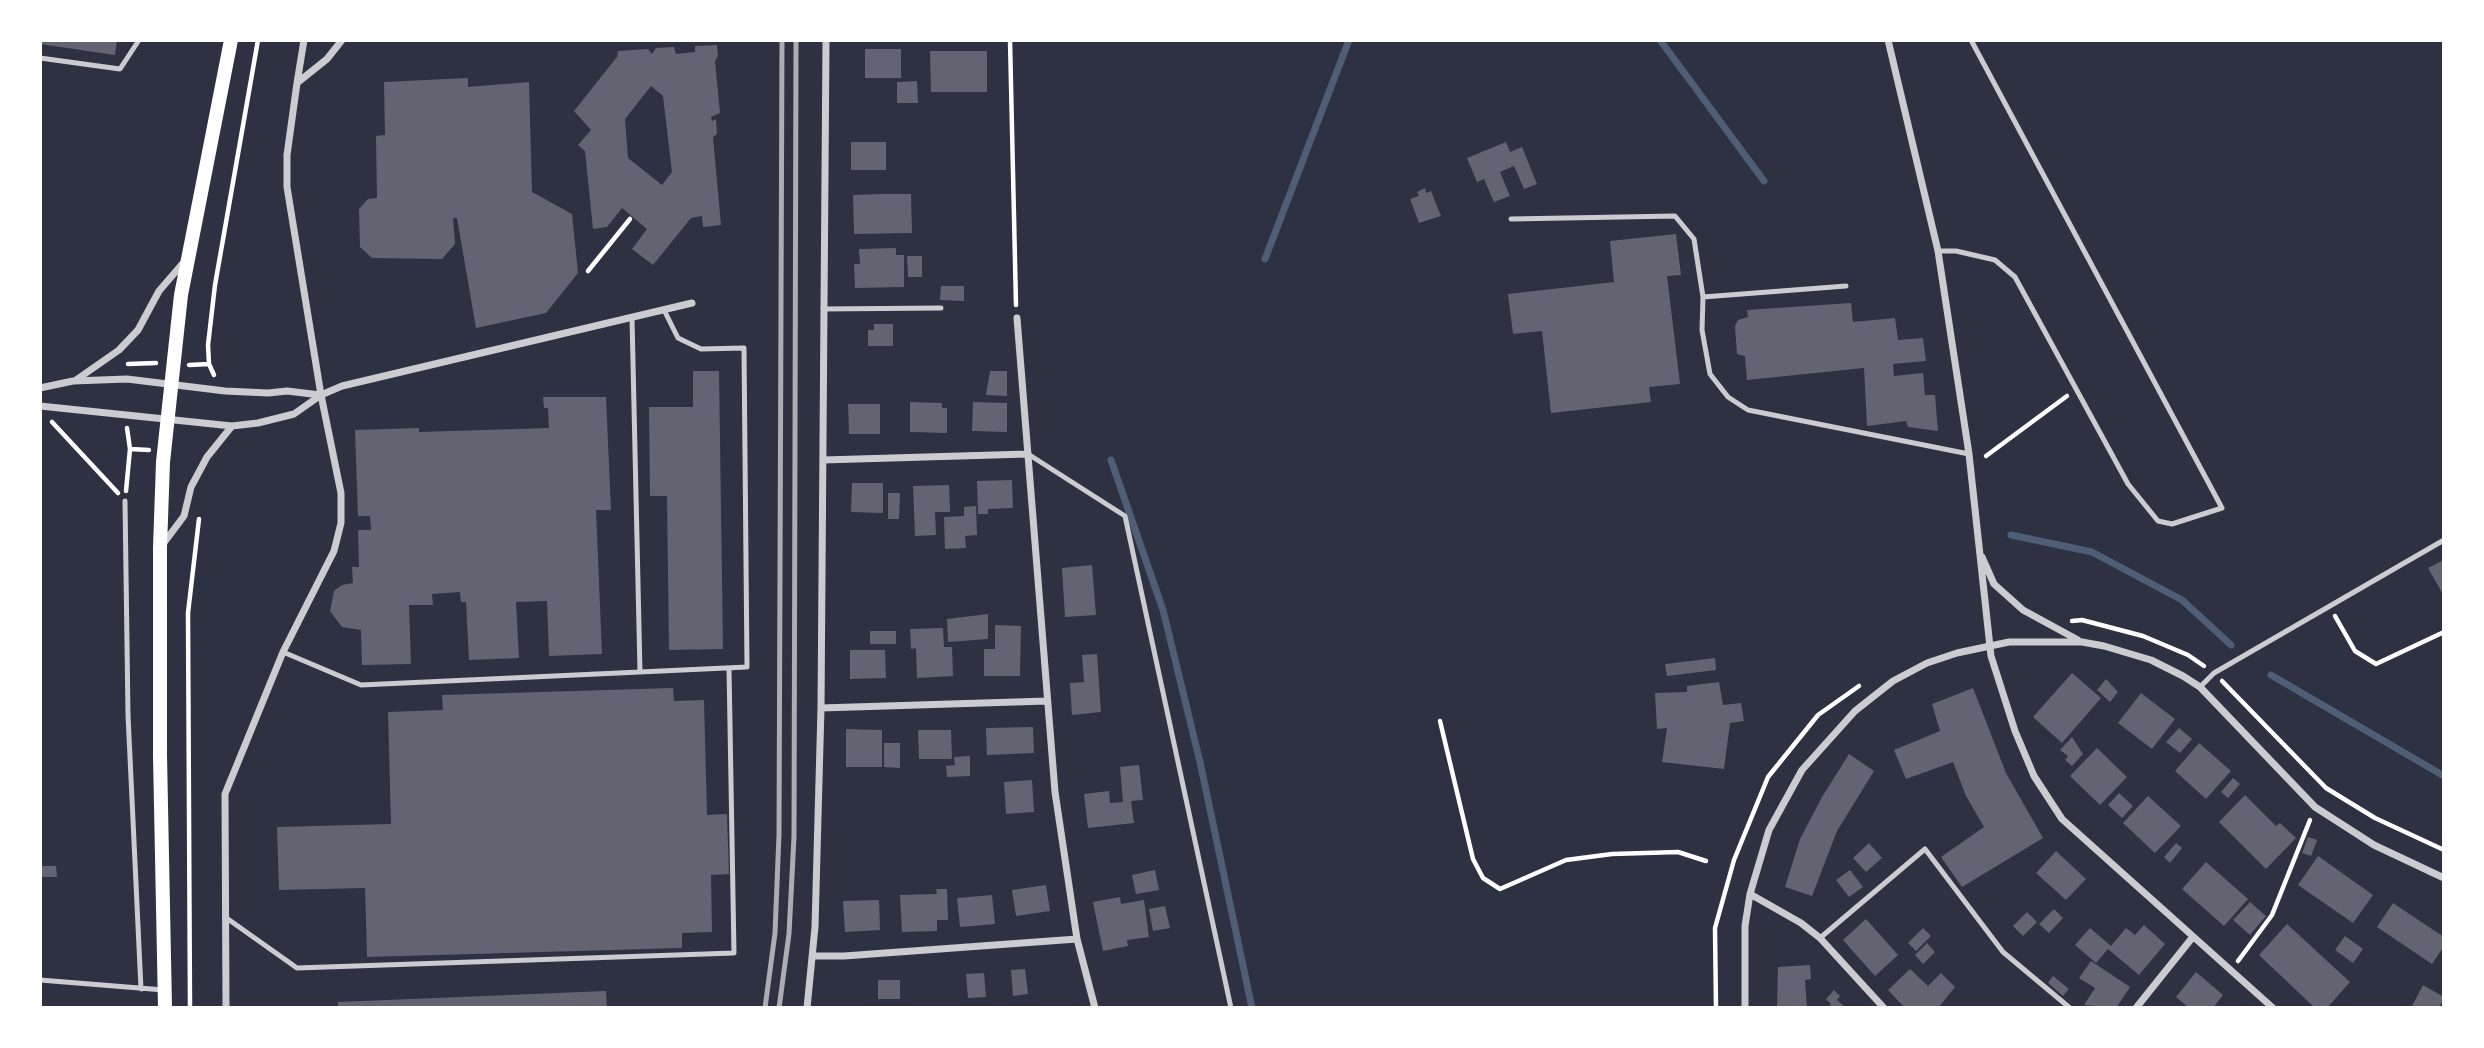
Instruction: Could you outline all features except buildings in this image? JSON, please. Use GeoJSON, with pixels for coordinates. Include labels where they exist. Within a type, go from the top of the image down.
{"type":"FeatureCollection","features":[{"type":"Feature","properties":{"kind":"main road"},"geometry":{"type":"LineString","coordinates":[[165,1008],[160,548],[167,421],[189,256],[231,40]]}},
{"type":"Feature","properties":{"kind":"street"},"geometry":{"type":"LineString","coordinates":[[226,1008],[225,794],[283,652],[334,551],[341,523],[341,493],[321,395],[288,187],[287,155],[304,40]]}},
{"type":"Feature","properties":{"kind":"street"},"geometry":{"type":"LineString","coordinates":[[297,83],[327,59],[342,40]]}},
{"type":"Feature","properties":{"kind":"street"},"geometry":{"type":"LineString","coordinates":[[807,1008],[813,956],[821,708],[826,40]]}},
{"type":"Feature","properties":{"kind":"street"},"geometry":{"type":"LineString","coordinates":[[1888,40],[1938,251],[1969,454],[1989,646],[2015,731],[2047,797],[2079,835],[2273,1008]]}},
{"type":"Feature","properties":{"kind":"street"},"geometry":{"type":"LineString","coordinates":[[73,381],[100,365],[138,331],[159,290],[189,256]]}},
{"type":"Feature","properties":{"kind":"street"},"geometry":{"type":"LineString","coordinates":[[40,406],[232,426],[294,414],[321,395],[342,386],[692,303]]}},
{"type":"Feature","properties":{"kind":"street"},"geometry":{"type":"LineString","coordinates":[[1017,318],[1055,792],[1077,939],[1095,1008]]}},
{"type":"Feature","properties":{"kind":"street"},"geometry":{"type":"LineString","coordinates":[[40,388],[73,381],[127,379],[212,389],[321,395]]}},
{"type":"Feature","properties":{"kind":"street"},"geometry":{"type":"LineString","coordinates":[[160,548],[184,516],[191,487],[207,457],[232,426]]}},
{"type":"Feature","properties":{"kind":"street"},"geometry":{"type":"LineString","coordinates":[[823,460],[1028,454]]}},
{"type":"Feature","properties":{"kind":"street"},"geometry":{"type":"LineString","coordinates":[[1979,551],[1994,584],[2023,610],[2082,642],[2151,660],[2200,687],[2315,807],[2374,845],[2444,878]]}},
{"type":"Feature","properties":{"kind":"street"},"geometry":{"type":"LineString","coordinates":[[1745,1008],[1745,926],[1750,894],[1769,830],[1786,794],[1824,742],[1855,711],[1893,681],[1927,663],[1989,646],[2037,641],[2082,642]]}},
{"type":"Feature","properties":{"kind":"street"},"geometry":{"type":"LineString","coordinates":[[821,708],[1047,701]]}},
{"type":"Feature","properties":{"kind":"street"},"geometry":{"type":"LineString","coordinates":[[1750,894],[1776,907],[1820,938],[1884,1008]]}},
{"type":"Feature","properties":{"kind":"street"},"geometry":{"type":"LineString","coordinates":[[2136,1008],[2192,938]]}},
{"type":"Feature","properties":{"kind":"street"},"geometry":{"type":"LineString","coordinates":[[813,956],[884,954],[1077,939]]}},
{"type":"Feature","properties":{"kind":"lane"},"geometry":{"type":"LineString","coordinates":[[40,58],[120,69],[139,40]]}},
{"type":"Feature","properties":{"kind":"lane"},"geometry":{"type":"LineString","coordinates":[[1938,251],[1956,251],[1995,260],[2004,266],[2025,295],[2128,484],[2158,521],[2172,524],[2222,508],[1971,40]]}},
{"type":"Feature","properties":{"kind":"lane"},"geometry":{"type":"LineString","coordinates":[[1511,219],[1675,216],[1693,239],[1703,297],[1702,330],[1710,374],[1728,397],[1748,410],[1969,454]]}},
{"type":"Feature","properties":{"kind":"lane"},"geometry":{"type":"LineString","coordinates":[[1703,297],[1846,286]]}},
{"type":"Feature","properties":{"kind":"lane"},"geometry":{"type":"LineString","coordinates":[[823,309],[941,308]]}},
{"type":"Feature","properties":{"kind":"lane"},"geometry":{"type":"LineString","coordinates":[[283,652],[361,685],[747,667],[744,348],[701,349],[678,338],[664,310]]}},
{"type":"Feature","properties":{"kind":"lane"},"geometry":{"type":"LineString","coordinates":[[632,318],[640,672]]}},
{"type":"Feature","properties":{"kind":"lane"},"geometry":{"type":"LineString","coordinates":[[1028,454],[1125,516],[1231,1008]]}},
{"type":"Feature","properties":{"kind":"lane"},"geometry":{"type":"LineString","coordinates":[[125,501],[128,715],[141,989]]}},
{"type":"Feature","properties":{"kind":"lane"},"geometry":{"type":"LineString","coordinates":[[2200,687],[2214,673],[2444,540]]}},
{"type":"Feature","properties":{"kind":"lane"},"geometry":{"type":"LineString","coordinates":[[225,917],[297,968],[734,953],[729,668]]}},
{"type":"Feature","properties":{"kind":"lane"},"geometry":{"type":"LineString","coordinates":[[1820,938],[1926,849],[2003,952],[2070,1008]]}},
{"type":"Feature","properties":{"kind":"lane"},"geometry":{"type":"LineString","coordinates":[[430,964],[435,955]]}},
{"type":"Feature","properties":{"kind":"lane"},"geometry":{"type":"LineString","coordinates":[[40,980],[164,990]]}},
{"type":"Feature","properties":{"kind":"path"},"geometry":{"type":"LineString","coordinates":[[212,389],[214,373],[209,364],[208,345],[214,297],[258,40]]}},
{"type":"Feature","properties":{"kind":"path"},"geometry":{"type":"LineString","coordinates":[[1010,40],[1017,318]]}},
{"type":"Feature","properties":{"kind":"path"},"geometry":{"type":"LineString","coordinates":[[588,271],[630,219]]}},
{"type":"Feature","properties":{"kind":"path"},"geometry":{"type":"LineString","coordinates":[[128,369],[128,362],[157,363]]}},
{"type":"Feature","properties":{"kind":"path"},"geometry":{"type":"LineString","coordinates":[[1986,456],[2076,389]]}},
{"type":"Feature","properties":{"kind":"path"},"geometry":{"type":"LineString","coordinates":[[50,420],[125,501]]}},
{"type":"Feature","properties":{"kind":"path"},"geometry":{"type":"LineString","coordinates":[[190,1008],[188,613],[200,516]]}},
{"type":"Feature","properties":{"kind":"path"},"geometry":{"type":"LineString","coordinates":[[2329,606],[2355,651],[2376,664],[2444,632]]}},
{"type":"Feature","properties":{"kind":"path"},"geometry":{"type":"LineString","coordinates":[[2047,624],[2082,620],[2143,636],[2188,655],[2214,673],[2264,728],[2326,788],[2375,818],[2444,850]]}},
{"type":"Feature","properties":{"kind":"path"},"geometry":{"type":"LineString","coordinates":[[1716,1008],[1715,928],[1734,860],[1768,778],[1818,715],[1867,681]]}},
{"type":"Feature","properties":{"kind":"path"},"geometry":{"type":"LineString","coordinates":[[1440,721],[1473,859],[1483,878],[1500,889],[1566,860],[1612,853],[1678,852],[1706,861]]}},
{"type":"Feature","properties":{"kind":"path"},"geometry":{"type":"LineString","coordinates":[[2230,971],[2272,915],[2315,807]]}},
{"type":"Feature","properties":{"kind":"waterway"},"geometry":{"type":"LineString","coordinates":[[1265,259],[1349,40]]}},
{"type":"Feature","properties":{"kind":"waterway"},"geometry":{"type":"LineString","coordinates":[[1660,40],[1764,181]]}},
{"type":"Feature","properties":{"kind":"waterway"},"geometry":{"type":"LineString","coordinates":[[1111,460],[1163,610],[1200,762],[1252,1008]]}},
{"type":"Feature","properties":{"kind":"waterway"},"geometry":{"type":"LineString","coordinates":[[2011,535],[2092,552],[2182,600],[2231,645]]}},
{"type":"Feature","properties":{"kind":"waterway"},"geometry":{"type":"LineString","coordinates":[[2271,675],[2444,776]]}},
{"type":"Feature","properties":{"kind":"railway"},"geometry":{"type":"LineString","coordinates":[[765,1008],[775,933],[779,835],[782,40]]}},
{"type":"Feature","properties":{"kind":"railway"},"geometry":{"type":"LineString","coordinates":[[779,1008],[789,934],[794,837],[796,40]]}}]}
